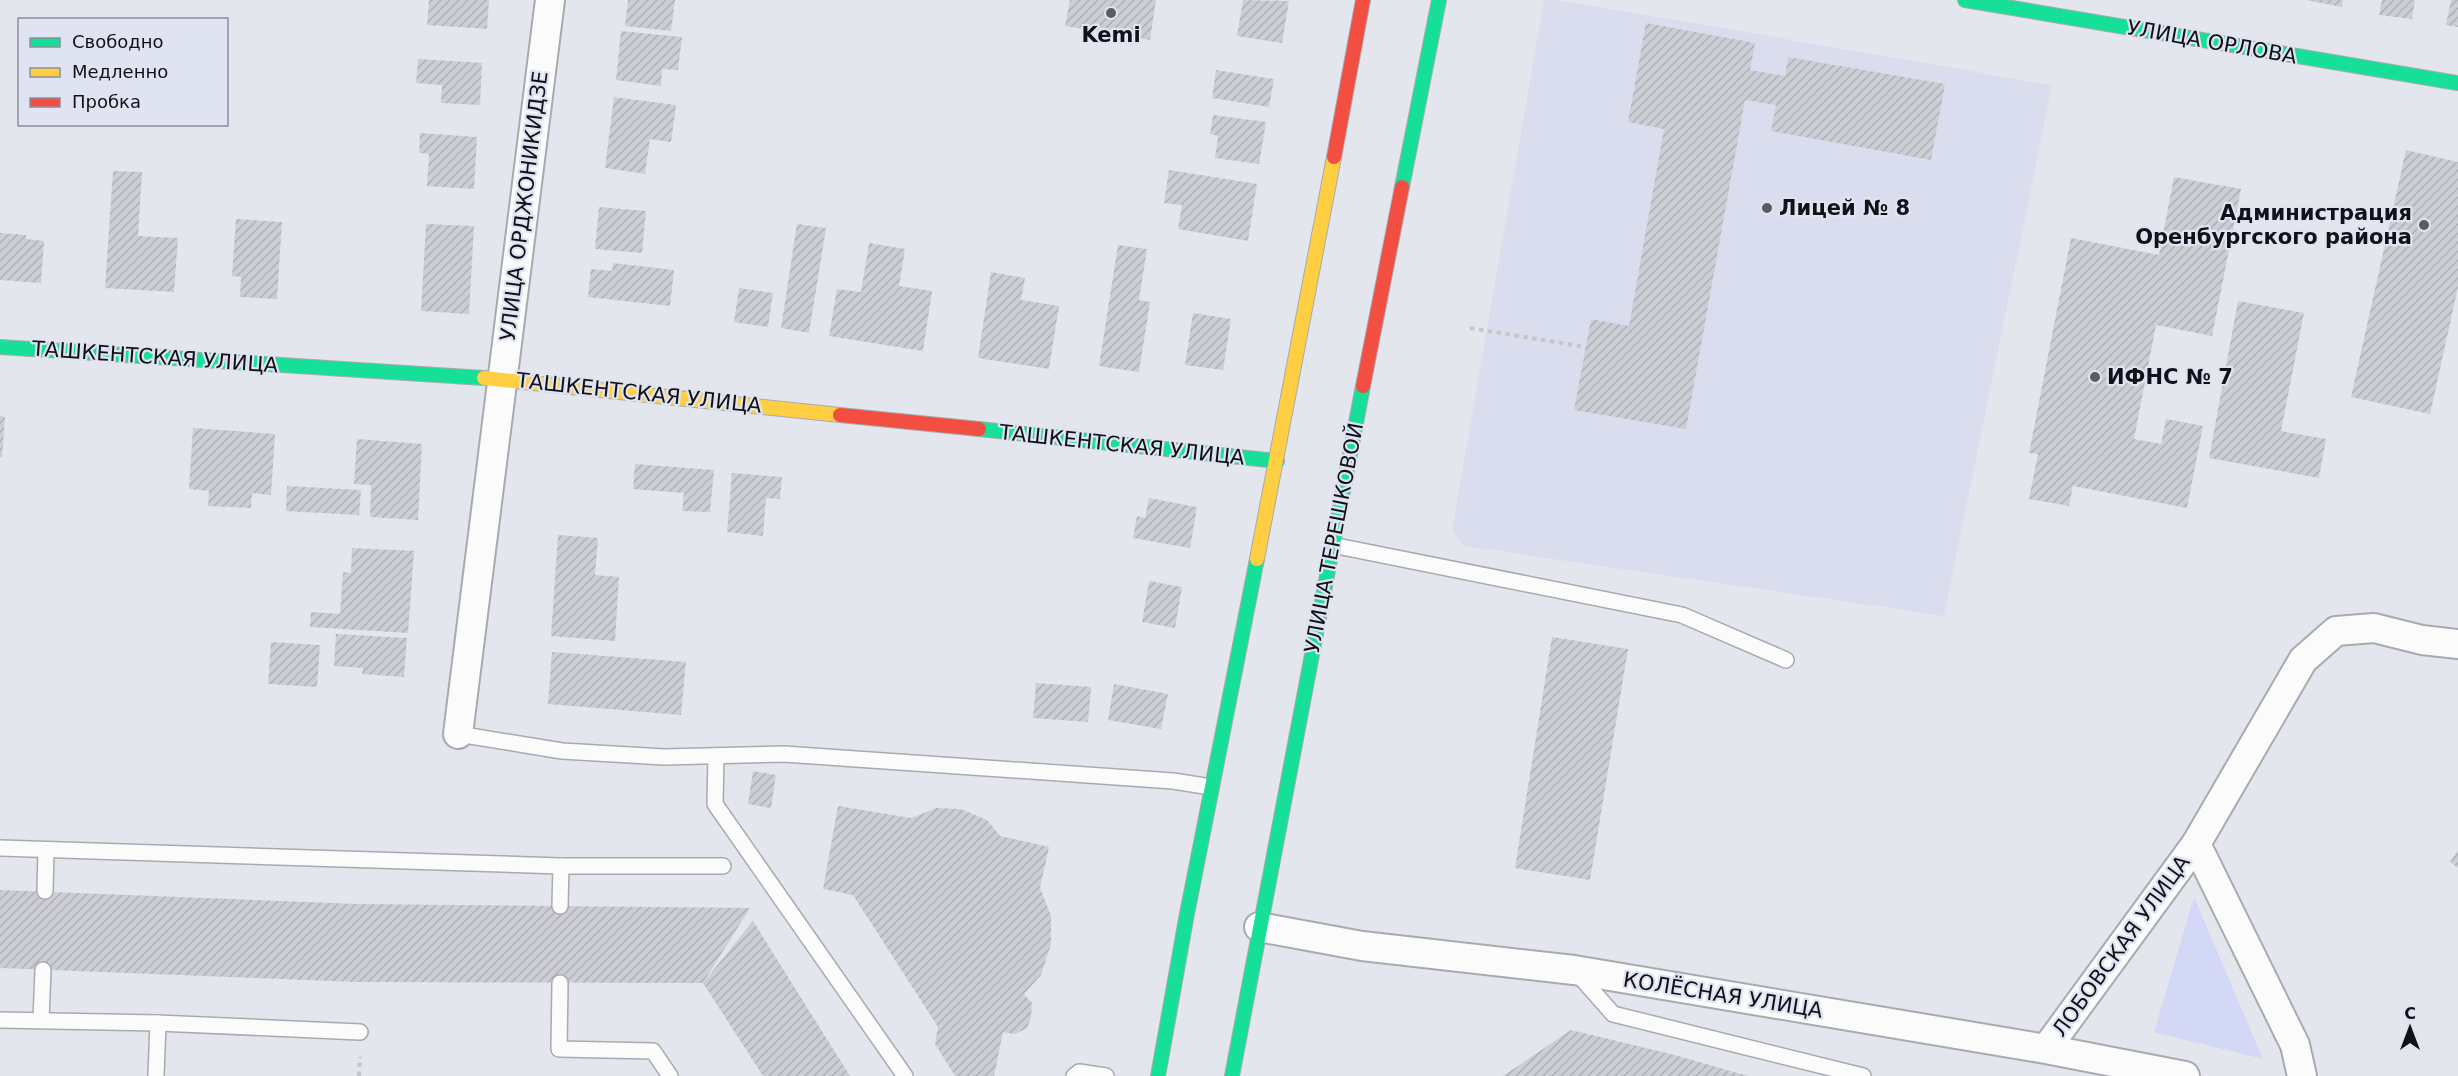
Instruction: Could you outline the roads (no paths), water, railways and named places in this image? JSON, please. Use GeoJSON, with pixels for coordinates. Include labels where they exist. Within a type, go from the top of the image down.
{"type":"FeatureCollection","features":[{"type":"Feature","properties":{"kind":"main road"},"geometry":{"type":"LineString","coordinates":[[1158,1076],[1211,786],[1276,461],[1363,0]]}},
{"type":"Feature","properties":{"kind":"main road","name":"УЛИЦА ТЕРЕШКОВОЙ"},"geometry":{"type":"LineString","coordinates":[[1232,1076],[1332,545],[1439,0]]}},
{"type":"Feature","properties":{"kind":"main road","name":"УЛИЦА ОРЛОВА"},"geometry":{"type":"LineString","coordinates":[[1965,0],[2458,83]]}},
{"type":"Feature","properties":{"kind":"main road","name":"ТАШКЕНТСКАЯ УЛИЦА"},"geometry":{"type":"LineString","coordinates":[[0,347],[503,379],[1276,461]]}},
{"type":"Feature","properties":{"kind":"street","name":"УЛИЦА ОРДЖОНИКИДЗЕ"},"geometry":{"type":"LineString","coordinates":[[458,734],[550,0]]}},
{"type":"Feature","properties":{"kind":"street","name":"ЛОБОВСКАЯ УЛИЦА"},"geometry":{"type":"LineString","coordinates":[[2046,1048],[2196,844],[2303,660],[2336,631],[2374,628],[2422,640],[2458,644]]}},
{"type":"Feature","properties":{"kind":"street","name":"ЛОБОВСКАЯ УЛИЦА"},"geometry":{"type":"LineString","coordinates":[[2196,844],[2295,1045],[2302,1076]]}},
{"type":"Feature","properties":{"kind":"street","name":"КОЛЁСНАЯ УЛИЦА"},"geometry":{"type":"LineString","coordinates":[[1259,927],[1362,946],[1574,970],[2046,1048],[2185,1076]]}},
{"type":"Feature","properties":{"kind":"lane"},"geometry":{"type":"LineString","coordinates":[[1332,545],[1682,615],[1786,660]]}},
{"type":"Feature","properties":{"kind":"lane"},"geometry":{"type":"LineString","coordinates":[[458,734],[562,751],[664,757],[784,754],[1173,781],[1211,786]]}},
{"type":"Feature","properties":{"kind":"lane"},"geometry":{"type":"LineString","coordinates":[[716,756],[715,804],[905,1076]]}},
{"type":"Feature","properties":{"kind":"lane"},"geometry":{"type":"LineString","coordinates":[[0,848],[561,866],[723,866]]}},
{"type":"Feature","properties":{"kind":"lane"},"geometry":{"type":"LineString","coordinates":[[45,891],[46,850]]}},
{"type":"Feature","properties":{"kind":"lane"},"geometry":{"type":"LineString","coordinates":[[560,906],[561,866]]}},
{"type":"Feature","properties":{"kind":"lane"},"geometry":{"type":"LineString","coordinates":[[41,1020],[43,970]]}},
{"type":"Feature","properties":{"kind":"lane"},"geometry":{"type":"LineString","coordinates":[[1574,970],[1612,1014],[1863,1076]]}},
{"type":"Feature","properties":{"kind":"lane"},"geometry":{"type":"LineString","coordinates":[[560,983],[559,1049],[653,1051],[670,1076]]}},
{"type":"Feature","properties":{"kind":"lane"},"geometry":{"type":"LineString","coordinates":[[0,1020],[158,1023],[360,1032]]}},
{"type":"Feature","properties":{"kind":"lane"},"geometry":{"type":"LineString","coordinates":[[156,1076],[158,1023]]}},
{"type":"Feature","properties":{"kind":"lane"},"geometry":{"type":"LineString","coordinates":[[1074,1076],[1079,1072],[1106,1076]]}},
{"type":"Feature","properties":{"kind":"place","name":"Kemi"},"geometry":{"type":"Point","coordinates":[1111,13]}},
{"type":"Feature","properties":{"kind":"place","name":"Лицей № 8"},"geometry":{"type":"Point","coordinates":[1767,208]}},
{"type":"Feature","properties":{"kind":"place","name":"Администрация Оренбургского района"},"geometry":{"type":"Point","coordinates":[2424,225]}},
{"type":"Feature","properties":{"kind":"place","name":"ИФНС № 7"},"geometry":{"type":"Point","coordinates":[2095,377]}}]}
